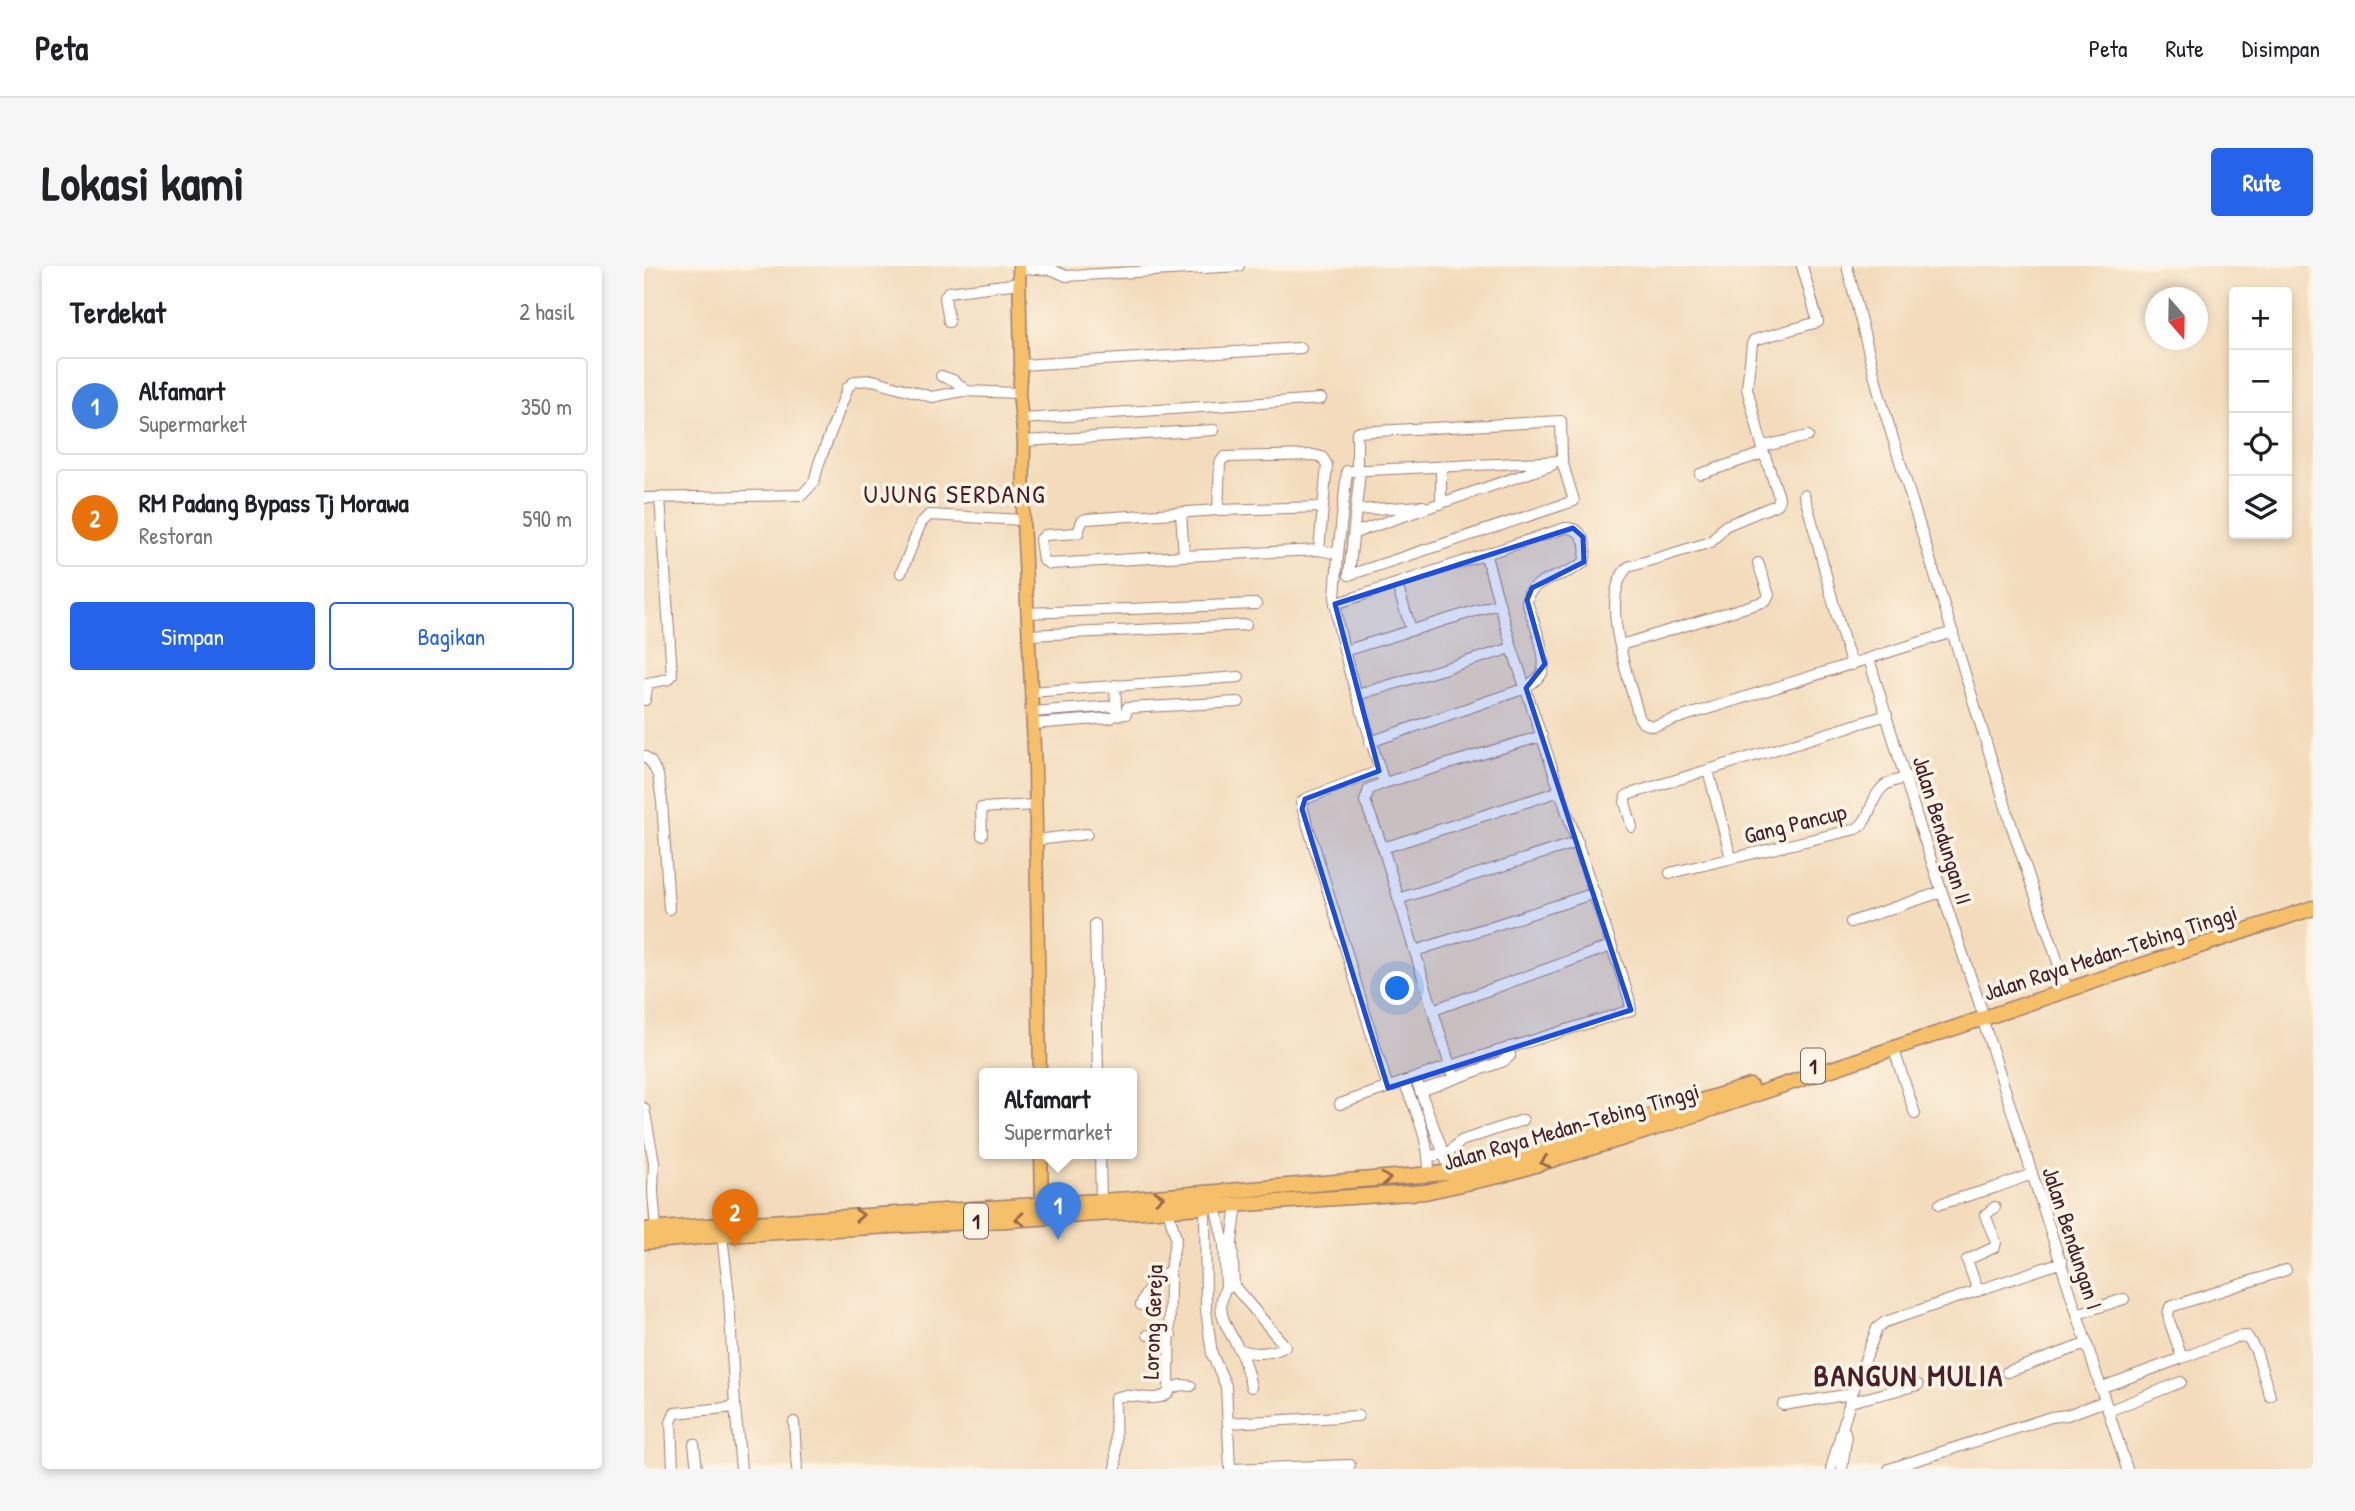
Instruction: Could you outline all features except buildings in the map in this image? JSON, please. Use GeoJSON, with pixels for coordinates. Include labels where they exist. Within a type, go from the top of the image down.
{"type":"FeatureCollection","features":[{"type":"Feature","properties":{"kind":"highway","name":"Jalan Raya Medan-Tebing Tinggi"},"geometry":{"type":"LineString","coordinates":[[650,1230],[1042,1204],[1280,1194],[1308,1199],[1425,1192],[1487,1179],[1646,1131],[1893,1047],[2065,983],[2313,900]]}},
{"type":"Feature","properties":{"kind":"highway","name":"Jalan Raya Medan-Tebing Tinggi"},"geometry":{"type":"LineString","coordinates":[[644,1242],[1237,1204],[1280,1194],[1298,1186],[1429,1176],[1488,1166],[1982,1015],[2313,908]]}},
{"type":"Feature","properties":{"kind":"main road"},"geometry":{"type":"LineString","coordinates":[[1019,267],[1019,393],[1024,441],[1023,520],[1036,805],[1040,1068]]}},
{"type":"Feature","properties":{"kind":"main road"},"geometry":{"type":"LineString","coordinates":[[1041,1159],[1042,1204]]}},
{"type":"Feature","properties":{"kind":"street"},"geometry":{"type":"LineString","coordinates":[[1019,267],[1066,275],[1239,266]]}},
{"type":"Feature","properties":{"kind":"street"},"geometry":{"type":"LineString","coordinates":[[1802,266],[1818,322],[1759,338],[1752,344],[1748,388],[1780,501],[1776,506],[1725,526],[1712,542],[1624,570],[1614,612],[1639,717],[1649,726],[1953,632]]}},
{"type":"Feature","properties":{"kind":"street"},"geometry":{"type":"LineString","coordinates":[[1847,266],[1879,393],[2012,827],[2065,983]]}},
{"type":"Feature","properties":{"kind":"street"},"geometry":{"type":"LineString","coordinates":[[949,322],[944,297],[948,292],[1020,283]]}},
{"type":"Feature","properties":{"kind":"street"},"geometry":{"type":"LineString","coordinates":[[1021,366],[1301,348]]}},
{"type":"Feature","properties":{"kind":"street"},"geometry":{"type":"LineString","coordinates":[[940,376],[953,380],[968,391]]}},
{"type":"Feature","properties":{"kind":"street"},"geometry":{"type":"LineString","coordinates":[[644,498],[798,496],[812,487],[848,387],[859,379],[873,380],[932,397],[968,391],[1019,393]]}},
{"type":"Feature","properties":{"kind":"street"},"geometry":{"type":"LineString","coordinates":[[1023,419],[1321,400]]}},
{"type":"Feature","properties":{"kind":"street"},"geometry":{"type":"LineString","coordinates":[[1561,421],[1562,460],[1574,501],[1349,575],[1357,510],[1357,432],[1561,421]]}},
{"type":"Feature","properties":{"kind":"street"},"geometry":{"type":"LineString","coordinates":[[1024,441],[1214,430]]}},
{"type":"Feature","properties":{"kind":"street"},"geometry":{"type":"LineString","coordinates":[[1700,474],[1764,449],[1808,436]]}},
{"type":"Feature","properties":{"kind":"street"},"geometry":{"type":"LineString","coordinates":[[1219,510],[1220,463],[1224,457],[1322,457],[1326,465],[1324,507],[1329,552],[1336,582],[1335,601],[1344,651],[1384,783]]}},
{"type":"Feature","properties":{"kind":"street"},"geometry":{"type":"LineString","coordinates":[[1329,552],[1346,471],[1562,460]]}},
{"type":"Feature","properties":{"kind":"street"},"geometry":{"type":"LineString","coordinates":[[1354,533],[1562,460]]}},
{"type":"Feature","properties":{"kind":"street"},"geometry":{"type":"LineString","coordinates":[[1439,505],[1441,467]]}},
{"type":"Feature","properties":{"kind":"street"},"geometry":{"type":"LineString","coordinates":[[1804,495],[1837,623],[1852,665]]}},
{"type":"Feature","properties":{"kind":"street"},"geometry":{"type":"LineString","coordinates":[[645,700],[648,683],[669,679],[672,675],[660,497]]}},
{"type":"Feature","properties":{"kind":"street"},"geometry":{"type":"LineString","coordinates":[[1357,510],[1439,505]]}},
{"type":"Feature","properties":{"kind":"street"},"geometry":{"type":"LineString","coordinates":[[1324,507],[1219,510],[1086,519],[1082,521],[1078,533],[1045,535],[1040,540],[1043,560],[1050,564],[1184,555],[1329,552]]}},
{"type":"Feature","properties":{"kind":"street"},"geometry":{"type":"LineString","coordinates":[[1181,513],[1184,555]]}},
{"type":"Feature","properties":{"kind":"street"},"geometry":{"type":"LineString","coordinates":[[901,573],[921,523],[929,515],[1023,520]]}},
{"type":"Feature","properties":{"kind":"street"},"geometry":{"type":"LineString","coordinates":[[1335,601],[1397,585],[1565,528],[1573,528],[1583,537],[1586,548],[1584,562],[1572,571],[1548,579],[1529,593],[1527,601],[1545,664],[1538,678],[1526,688],[1370,742]]}},
{"type":"Feature","properties":{"kind":"street"},"geometry":{"type":"LineString","coordinates":[[1340,1104],[1450,1066],[1630,1010],[1629,998],[1595,893],[1498,604],[1486,556]]}},
{"type":"Feature","properties":{"kind":"street"},"geometry":{"type":"LineString","coordinates":[[1621,645],[1766,601],[1769,595],[1758,563]]}},
{"type":"Feature","properties":{"kind":"street"},"geometry":{"type":"LineString","coordinates":[[1397,585],[1411,629]]}},
{"type":"Feature","properties":{"kind":"street"},"geometry":{"type":"LineString","coordinates":[[1027,613],[1256,604]]}},
{"type":"Feature","properties":{"kind":"street"},"geometry":{"type":"LineString","coordinates":[[1344,651],[1498,604]]}},
{"type":"Feature","properties":{"kind":"street"},"geometry":{"type":"LineString","coordinates":[[1029,635],[1246,625]]}},
{"type":"Feature","properties":{"kind":"street"},"geometry":{"type":"LineString","coordinates":[[1357,695],[1513,648]]}},
{"type":"Feature","properties":{"kind":"street","name":"Jalan Bendungan II"},"geometry":{"type":"LineString","coordinates":[[1870,659],[1941,892],[1982,1015]]}},
{"type":"Feature","properties":{"kind":"street"},"geometry":{"type":"LineString","coordinates":[[1030,692],[1240,677]]}},
{"type":"Feature","properties":{"kind":"street"},"geometry":{"type":"LineString","coordinates":[[1115,685],[1116,715],[1126,714],[1126,708],[1239,702]]}},
{"type":"Feature","properties":{"kind":"street"},"geometry":{"type":"LineString","coordinates":[[1032,718],[1116,706]]}},
{"type":"Feature","properties":{"kind":"street"},"geometry":{"type":"LineString","coordinates":[[1632,827],[1625,802],[1626,796],[1887,715]]}},
{"type":"Feature","properties":{"kind":"street"},"geometry":{"type":"LineString","coordinates":[[1032,718],[1111,718]]}},
{"type":"Feature","properties":{"kind":"street"},"geometry":{"type":"LineString","coordinates":[[1455,1078],[1383,848],[1365,801],[1369,789],[1384,783],[1542,736]]}},
{"type":"Feature","properties":{"kind":"street"},"geometry":{"type":"LineString","coordinates":[[644,756],[658,775],[669,909]]}},
{"type":"Feature","properties":{"kind":"street"},"geometry":{"type":"LineString","coordinates":[[1708,770],[1731,858]]}},
{"type":"Feature","properties":{"kind":"street"},"geometry":{"type":"LineString","coordinates":[[1379,771],[1305,799],[1301,803],[1388,1088]]}},
{"type":"Feature","properties":{"kind":"street","name":"Gang Pancup"},"geometry":{"type":"LineString","coordinates":[[1670,873],[1856,829],[1864,823],[1871,803],[1882,787],[1906,778]]}},
{"type":"Feature","properties":{"kind":"street"},"geometry":{"type":"LineString","coordinates":[[1383,848],[1560,791]]}},
{"type":"Feature","properties":{"kind":"street"},"geometry":{"type":"LineString","coordinates":[[982,835],[981,808],[1036,805]]}},
{"type":"Feature","properties":{"kind":"street"},"geometry":{"type":"LineString","coordinates":[[1036,840],[1087,834]]}},
{"type":"Feature","properties":{"kind":"street"},"geometry":{"type":"LineString","coordinates":[[1398,899],[1578,842]]}},
{"type":"Feature","properties":{"kind":"street"},"geometry":{"type":"LineString","coordinates":[[1851,922],[1941,892]]}},
{"type":"Feature","properties":{"kind":"street"},"geometry":{"type":"LineString","coordinates":[[1415,951],[1595,893]]}},
{"type":"Feature","properties":{"kind":"street"},"geometry":{"type":"LineString","coordinates":[[1095,924],[1098,1068]]}},
{"type":"Feature","properties":{"kind":"street"},"geometry":{"type":"LineString","coordinates":[[1433,1010],[1611,946]]}},
{"type":"Feature","properties":{"kind":"street","name":"Jalan Bendungan I"},"geometry":{"type":"LineString","coordinates":[[1982,1015],[2127,1469]]}},
{"type":"Feature","properties":{"kind":"street"},"geometry":{"type":"LineString","coordinates":[[1420,1091],[1504,1060],[1510,1056],[1509,1047]]}},
{"type":"Feature","properties":{"kind":"street"},"geometry":{"type":"LineString","coordinates":[[1893,1047],[1915,1114]]}},
{"type":"Feature","properties":{"kind":"street"},"geometry":{"type":"LineString","coordinates":[[1416,1078],[1451,1173]]}},
{"type":"Feature","properties":{"kind":"street"},"geometry":{"type":"LineString","coordinates":[[1404,1082],[1420,1119],[1430,1156],[1429,1176]]}},
{"type":"Feature","properties":{"kind":"street"},"geometry":{"type":"LineString","coordinates":[[644,1108],[654,1162],[650,1230]]}},
{"type":"Feature","properties":{"kind":"street"},"geometry":{"type":"LineString","coordinates":[[1430,1156],[1452,1151],[1461,1141],[1523,1120]]}},
{"type":"Feature","properties":{"kind":"street"},"geometry":{"type":"LineString","coordinates":[[1100,1159],[1101,1202]]}},
{"type":"Feature","properties":{"kind":"street"},"geometry":{"type":"LineString","coordinates":[[1940,1204],[1997,1188],[2032,1174]]}},
{"type":"Feature","properties":{"kind":"street"},"geometry":{"type":"LineString","coordinates":[[1237,1204],[1228,1242],[1230,1287],[1285,1346],[1279,1350],[1247,1353],[1239,1349]]}},
{"type":"Feature","properties":{"kind":"street"},"geometry":{"type":"LineString","coordinates":[[1210,1206],[1228,1242]]}},
{"type":"Feature","properties":{"kind":"street"},"geometry":{"type":"LineString","coordinates":[[1210,1206],[1207,1320],[1212,1354],[1226,1387],[1230,1469],[1350,1465]]}},
{"type":"Feature","properties":{"kind":"street"},"geometry":{"type":"LineString","coordinates":[[1978,1291],[1967,1260],[1995,1247],[1996,1242],[1985,1217],[1987,1212],[1995,1207]]}},
{"type":"Feature","properties":{"kind":"street","name":"Lorong Gereja"},"geometry":{"type":"LineString","coordinates":[[1116,1469],[1115,1398],[1130,1395],[1160,1398],[1167,1395],[1169,1389],[1170,1270],[1176,1238],[1168,1210]]}},
{"type":"Feature","properties":{"kind":"street"},"geometry":{"type":"LineString","coordinates":[[722,1235],[741,1469]]}},
{"type":"Feature","properties":{"kind":"street"},"geometry":{"type":"LineString","coordinates":[[1831,1469],[1851,1398],[1874,1332],[1880,1325],[2062,1262]]}},
{"type":"Feature","properties":{"kind":"street"},"geometry":{"type":"LineString","coordinates":[[2182,1358],[2169,1320],[2170,1307],[2286,1269]]}},
{"type":"Feature","properties":{"kind":"street"},"geometry":{"type":"LineString","coordinates":[[1141,1306],[1144,1294],[1170,1270]]}},
{"type":"Feature","properties":{"kind":"street"},"geometry":{"type":"LineString","coordinates":[[1230,1287],[1221,1297],[1222,1313],[1226,1331],[1239,1349],[1251,1387]]}},
{"type":"Feature","properties":{"kind":"street"},"geometry":{"type":"LineString","coordinates":[[2077,1314],[2124,1299]]}},
{"type":"Feature","properties":{"kind":"street"},"geometry":{"type":"LineString","coordinates":[[1148,1335],[1171,1335]]}},
{"type":"Feature","properties":{"kind":"street"},"geometry":{"type":"LineString","coordinates":[[2100,1388],[2237,1337],[2247,1336],[2252,1343],[2270,1396]]}},
{"type":"Feature","properties":{"kind":"street"},"geometry":{"type":"LineString","coordinates":[[2007,1372],[2086,1344]]}},
{"type":"Feature","properties":{"kind":"street"},"geometry":{"type":"LineString","coordinates":[[1896,1468],[2051,1417],[2106,1406],[2181,1382]]}},
{"type":"Feature","properties":{"kind":"street"},"geometry":{"type":"LineString","coordinates":[[1169,1389],[1181,1385],[1191,1386]]}},
{"type":"Feature","properties":{"kind":"street"},"geometry":{"type":"LineString","coordinates":[[1783,1405],[1851,1398],[1918,1385]]}},
{"type":"Feature","properties":{"kind":"street"},"geometry":{"type":"LineString","coordinates":[[673,1469],[671,1422],[675,1413],[735,1407]]}},
{"type":"Feature","properties":{"kind":"street"},"geometry":{"type":"LineString","coordinates":[[1229,1423],[1358,1416]]}},
{"type":"Feature","properties":{"kind":"street"},"geometry":{"type":"LineString","coordinates":[[794,1422],[797,1469]]}},
{"type":"Feature","properties":{"kind":"street"},"geometry":{"type":"LineString","coordinates":[[1842,1469],[1846,1440],[1843,1430]]}},
{"type":"Feature","properties":{"kind":"street"},"geometry":{"type":"LineString","coordinates":[[694,1444],[697,1469]]}},
{"type":"Feature","properties":{"kind":"highlighted area"},"geometry":{"type":"Polygon","coordinates":[[[1573,528],[1583,537],[1584,562],[1532,588],[1527,600],[1545,664],[1526,688],[1631,1010],[1388,1088],[1302,809],[1305,799],[1379,771],[1335,604],[1573,528]]]}},
{"type":"Feature","properties":{"kind":"place","name":"Alfamart"},"geometry":{"type":"Point","coordinates":[1058,1240]}},
{"type":"Feature","properties":{"kind":"place","name":"RM Padang Bypass Tj Morawa"},"geometry":{"type":"Point","coordinates":[735,1247]}},
{"type":"Feature","properties":{"kind":"district","name":"UJUNG SERDANG"},"geometry":{"type":"Point","coordinates":[955,493]}},
{"type":"Feature","properties":{"kind":"district","name":"BANGUN MULIA"},"geometry":{"type":"Point","coordinates":[1909,1375]}}]}
